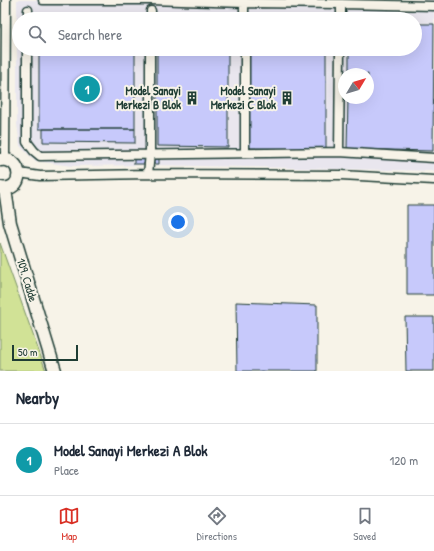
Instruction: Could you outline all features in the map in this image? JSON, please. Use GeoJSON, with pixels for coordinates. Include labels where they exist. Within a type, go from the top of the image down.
{"type":"FeatureCollection","features":[{"type":"Feature","properties":{"kind":"street"},"geometry":{"type":"LineString","coordinates":[[3,189],[15,184],[19,173],[15,164],[10,161],[3,160],[6,0]]}},
{"type":"Feature","properties":{"kind":"street"},"geometry":{"type":"LineString","coordinates":[[43,0],[187,1],[244,4],[268,2],[341,4],[357,2],[434,6]]}},
{"type":"Feature","properties":{"kind":"street"},"geometry":{"type":"LineString","coordinates":[[244,4],[244,12]]}},
{"type":"Feature","properties":{"kind":"street"},"geometry":{"type":"LineString","coordinates":[[341,4],[341,12]]}},
{"type":"Feature","properties":{"kind":"street"},"geometry":{"type":"LineString","coordinates":[[28,56],[27,142],[40,156],[150,153],[339,152],[434,158]]}},
{"type":"Feature","properties":{"kind":"street"},"geometry":{"type":"LineString","coordinates":[[148,174],[150,153],[150,56]]}},
{"type":"Feature","properties":{"kind":"street"},"geometry":{"type":"LineString","coordinates":[[245,56],[245,153]]}},
{"type":"Feature","properties":{"kind":"street"},"geometry":{"type":"LineString","coordinates":[[339,152],[340,56]]}},
{"type":"Feature","properties":{"kind":"street"},"geometry":{"type":"LineString","coordinates":[[19,173],[40,176],[148,174],[341,176],[434,180]]}},
{"type":"Feature","properties":{"kind":"street","name":"109. Cadde"},"geometry":{"type":"LineString","coordinates":[[3,189],[10,223],[55,371]]}},
{"type":"Feature","properties":{"kind":"shaded area"},"geometry":{"type":"Polygon","coordinates":[[[17,0],[434,0],[434,171],[149,165],[72,166],[35,161],[20,146],[17,124],[17,56],[422,56],[422,12],[17,12],[17,0]]]}},
{"type":"Feature","properties":{"kind":"green space"},"geometry":{"type":"Polygon","coordinates":[[[0,243],[46,371],[0,371],[0,243]]]}},
{"type":"Feature","properties":{"kind":"building"},"geometry":{"type":"Polygon","coordinates":[[[422,24],[434,24],[433,151],[347,149],[348,104],[374,104],[374,68],[349,68],[349,56],[422,56],[422,24]]]}},
{"type":"Feature","properties":{"kind":"building"},"geometry":{"type":"Polygon","coordinates":[[[39,56],[135,56],[135,129],[39,129],[39,56]]]}},
{"type":"Feature","properties":{"kind":"building","name":"Model Sanayi Merkezi B Blok"},"geometry":{"type":"Polygon","coordinates":[[[157,56],[228,56],[228,147],[157,146],[157,56]]]}},
{"type":"Feature","properties":{"kind":"building","name":"Model Sanayi Merkezi C Blok"},"geometry":{"type":"Polygon","coordinates":[[[249,56],[326,56],[326,149],[248,148],[249,56]]]}},
{"type":"Feature","properties":{"kind":"building"},"geometry":{"type":"Polygon","coordinates":[[[43,129],[135,129],[135,143],[43,142],[43,129]]]}},
{"type":"Feature","properties":{"kind":"building"},"geometry":{"type":"Polygon","coordinates":[[[134,159],[159,159],[159,164],[134,164],[134,159]]]}},
{"type":"Feature","properties":{"kind":"building"},"geometry":{"type":"Polygon","coordinates":[[[407,205],[434,205],[434,295],[407,295],[407,205]]]}},
{"type":"Feature","properties":{"kind":"building"},"geometry":{"type":"Polygon","coordinates":[[[236,302],[317,305],[317,371],[237,371],[236,302]]]}},
{"type":"Feature","properties":{"kind":"building"},"geometry":{"type":"Polygon","coordinates":[[[405,317],[434,317],[434,371],[406,371],[405,317]]]}},
{"type":"Feature","properties":{"kind":"place","name":"Model Sanayi Merkezi A Blok"},"geometry":{"type":"Point","coordinates":[87,89]}},
{"type":"Feature","properties":{"kind":"place","name":"Model Sanayi Merkezi B Blok"},"geometry":{"type":"Point","coordinates":[192,98]}},
{"type":"Feature","properties":{"kind":"place","name":"Model Sanayi Merkezi C Blok"},"geometry":{"type":"Point","coordinates":[287,98]}}]}
